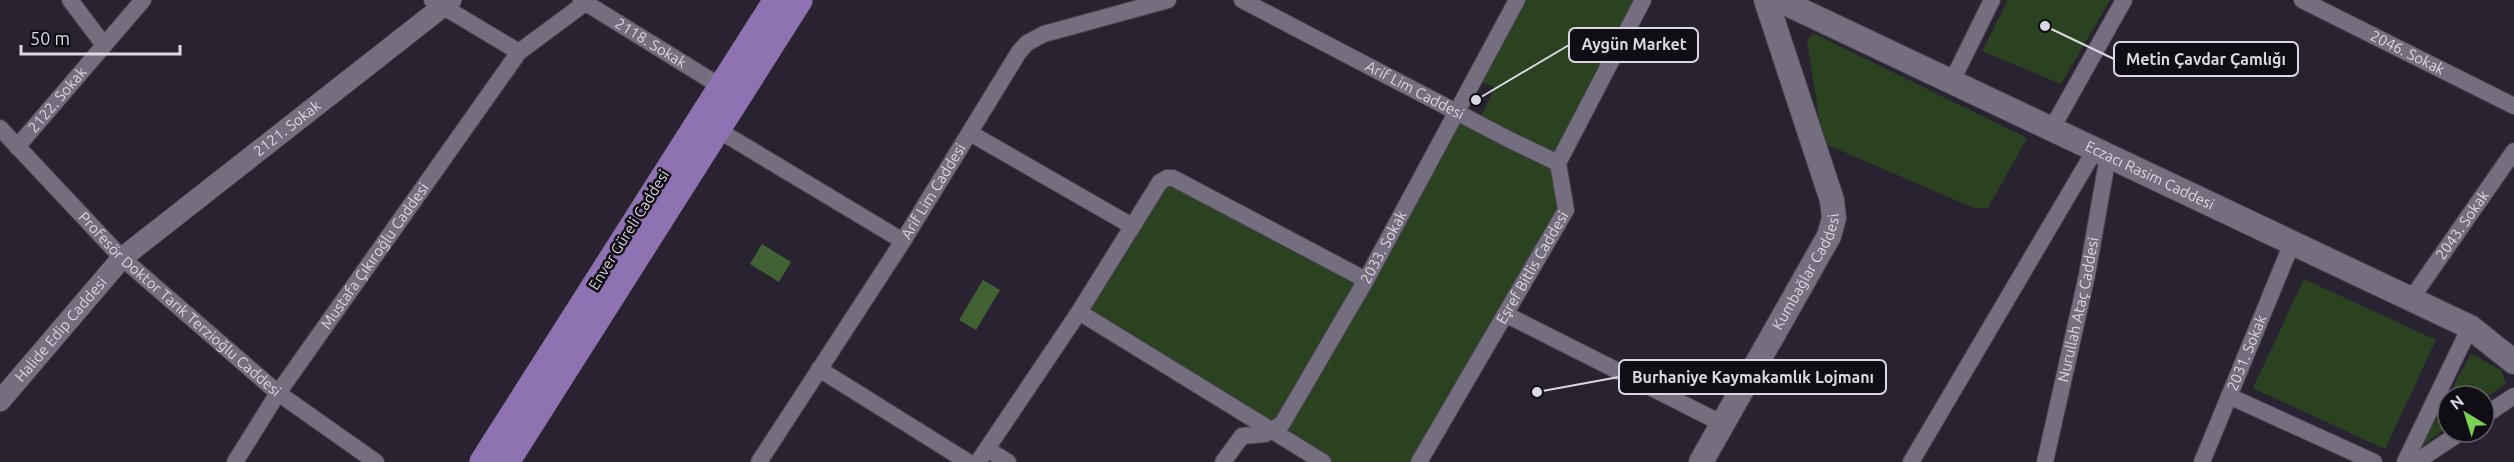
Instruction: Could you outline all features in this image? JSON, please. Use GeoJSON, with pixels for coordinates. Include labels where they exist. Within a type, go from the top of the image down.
{"type":"FeatureCollection","features":[{"type":"Feature","properties":{"kind":"main road","name":"Enver Güreli Caddesi"},"geometry":{"type":"LineString","coordinates":[[483,462],[720,86],[777,0]]}},
{"type":"Feature","properties":{"kind":"main road","name":"Enver Güreli Caddesi"},"geometry":{"type":"LineString","coordinates":[[506,462],[799,0]]}},
{"type":"Feature","properties":{"kind":"main road","name":"Kumbağlar Caddesi"},"geometry":{"type":"LineString","coordinates":[[1701,462],[1829,236],[1834,218],[1832,200],[1766,0]]}},
{"type":"Feature","properties":{"kind":"main road","name":"Eczacı Rasim Caddesi"},"geometry":{"type":"LineString","coordinates":[[1779,0],[2470,327],[2514,362]]}},
{"type":"Feature","properties":{"kind":"street"},"geometry":{"type":"LineString","coordinates":[[70,0],[104,45]]}},
{"type":"Feature","properties":{"kind":"street","name":"2122. Sokak"},"geometry":{"type":"LineString","coordinates":[[17,147],[144,0]]}},
{"type":"Feature","properties":{"kind":"street","name":"Arif Lim Caddesi"},"geometry":{"type":"LineString","coordinates":[[759,462],[903,240],[1019,52],[1027,43],[1044,34],[1168,0]]}},
{"type":"Feature","properties":{"kind":"street","name":"Arif Lim Caddesi"},"geometry":{"type":"LineString","coordinates":[[1242,0],[1558,163]]}},
{"type":"Feature","properties":{"kind":"street","name":"2033. Sokak"},"geometry":{"type":"LineString","coordinates":[[1274,431],[1282,424],[1366,280],[1517,0]]}},
{"type":"Feature","properties":{"kind":"street"},"geometry":{"type":"LineString","coordinates":[[1558,163],[1643,0]]}},
{"type":"Feature","properties":{"kind":"street"},"geometry":{"type":"LineString","coordinates":[[1951,83],[1992,0]]}},
{"type":"Feature","properties":{"kind":"street"},"geometry":{"type":"LineString","coordinates":[[2051,129],[2124,0]]}},
{"type":"Feature","properties":{"kind":"street","name":"2046. Sokak"},"geometry":{"type":"LineString","coordinates":[[2302,0],[2514,106]]}},
{"type":"Feature","properties":{"kind":"street","name":"2118. Sokak"},"geometry":{"type":"LineString","coordinates":[[583,1],[720,86]]}},
{"type":"Feature","properties":{"kind":"street","name":"Mustafa Çıkıroğlu Caddesi"},"geometry":{"type":"LineString","coordinates":[[236,462],[278,393],[519,52],[583,1]]}},
{"type":"Feature","properties":{"kind":"street"},"geometry":{"type":"LineString","coordinates":[[442,2],[519,52]]}},
{"type":"Feature","properties":{"kind":"street","name":"2121. Sokak"},"geometry":{"type":"LineString","coordinates":[[122,258],[442,2]]}},
{"type":"Feature","properties":{"kind":"street","name":"Profesör Doktor Tarık Terzioğlu Caddesi"},"geometry":{"type":"LineString","coordinates":[[0,128],[122,258],[278,393],[376,462]]}},
{"type":"Feature","properties":{"kind":"street"},"geometry":{"type":"LineString","coordinates":[[718,130],[903,240]]}},
{"type":"Feature","properties":{"kind":"street"},"geometry":{"type":"LineString","coordinates":[[970,133],[1132,226]]}},
{"type":"Feature","properties":{"kind":"street","name":"2043. Sokak"},"geometry":{"type":"LineString","coordinates":[[2411,299],[2514,151]]}},
{"type":"Feature","properties":{"kind":"street"},"geometry":{"type":"LineString","coordinates":[[1911,462],[2102,153]]}},
{"type":"Feature","properties":{"kind":"street","name":"Nurullah Ataç Caddesi"},"geometry":{"type":"LineString","coordinates":[[2045,462],[2087,274],[2102,153]]}},
{"type":"Feature","properties":{"kind":"street","name":"Eşref Bitlis Caddesi"},"geometry":{"type":"LineString","coordinates":[[1419,462],[1566,210],[1558,163]]}},
{"type":"Feature","properties":{"kind":"street"},"geometry":{"type":"LineString","coordinates":[[1008,462],[982,455],[1079,312],[1160,182],[1167,178],[1173,178],[1366,280]]}},
{"type":"Feature","properties":{"kind":"street","name":"2031. Sokak"},"geometry":{"type":"LineString","coordinates":[[2202,462],[2292,243]]}},
{"type":"Feature","properties":{"kind":"street","name":"Halide Edip Caddesi"},"geometry":{"type":"LineString","coordinates":[[0,401],[122,258]]}},
{"type":"Feature","properties":{"kind":"street"},"geometry":{"type":"LineString","coordinates":[[1079,312],[1323,462]]}},
{"type":"Feature","properties":{"kind":"street"},"geometry":{"type":"LineString","coordinates":[[1505,314],[1723,424]]}},
{"type":"Feature","properties":{"kind":"street"},"geometry":{"type":"LineString","coordinates":[[2405,462],[2470,327]]}},
{"type":"Feature","properties":{"kind":"street"},"geometry":{"type":"LineString","coordinates":[[819,369],[968,462]]}},
{"type":"Feature","properties":{"kind":"street"},"geometry":{"type":"LineString","coordinates":[[2229,396],[2374,462]]}},
{"type":"Feature","properties":{"kind":"street"},"geometry":{"type":"LineString","coordinates":[[2496,408],[2514,396]]}},
{"type":"Feature","properties":{"kind":"street"},"geometry":{"type":"LineString","coordinates":[[1223,462],[1242,436],[1274,431]]}},
{"type":"Feature","properties":{"kind":"street"},"geometry":{"type":"LineString","coordinates":[[2416,462],[2442,444]]}},
{"type":"Feature","properties":{"kind":"shaded area"},"geometry":{"type":"Polygon","coordinates":[[[1517,0],[1643,0],[1558,163],[1566,210],[1419,462],[1323,462],[1079,312],[1167,178],[1366,279],[1457,111],[1478,122],[1495,88],[1474,78],[1517,0]]]}},
{"type":"Feature","properties":{"kind":"shaded area"},"geometry":{"type":"Polygon","coordinates":[[[2008,0],[2110,0],[2061,84],[1982,51],[2008,0]]]}},
{"type":"Feature","properties":{"kind":"shaded area"},"geometry":{"type":"Polygon","coordinates":[[[1813,33],[2027,138],[1988,208],[1974,208],[1823,143],[1807,41],[1813,33]]]}},
{"type":"Feature","properties":{"kind":"shaded area"},"geometry":{"type":"Polygon","coordinates":[[[762,244],[791,262],[779,282],[750,264],[762,244]]]}},
{"type":"Feature","properties":{"kind":"shaded area"},"geometry":{"type":"Polygon","coordinates":[[[2304,279],[2436,340],[2385,449],[2253,388],[2304,279]]]}},
{"type":"Feature","properties":{"kind":"shaded area"},"geometry":{"type":"Polygon","coordinates":[[[983,280],[1000,290],[976,330],[959,320],[983,280]]]}},
{"type":"Feature","properties":{"kind":"shaded area"},"geometry":{"type":"Polygon","coordinates":[[[2471,354],[2501,370],[2506,383],[2496,390],[2496,384],[2455,384],[2471,354]]]}},
{"type":"Feature","properties":{"kind":"shaded area"},"geometry":{"type":"Polygon","coordinates":[[[2436,420],[2436,435],[2422,446],[2436,420]]]}},
{"type":"Feature","properties":{"kind":"place","name":"Metin Çavdar Çamlığı"},"geometry":{"type":"Point","coordinates":[2045,26]}},
{"type":"Feature","properties":{"kind":"place","name":"Aygün Market"},"geometry":{"type":"Point","coordinates":[1476,100]}},
{"type":"Feature","properties":{"kind":"place","name":"Burhaniye Kaymakamlık Lojmanı"},"geometry":{"type":"Point","coordinates":[1537,392]}}]}
